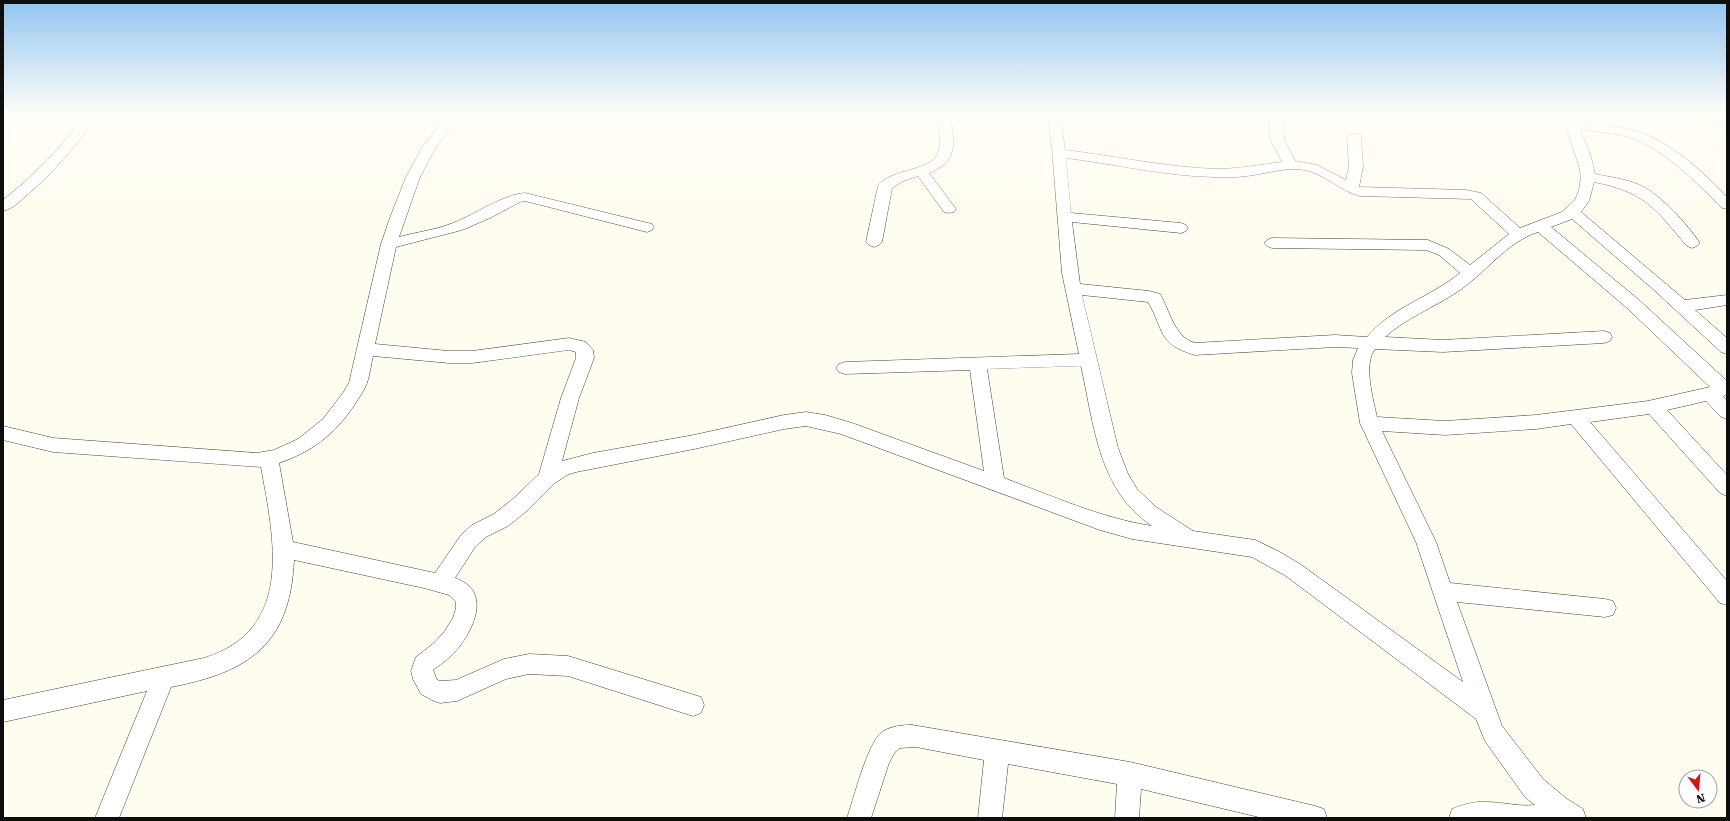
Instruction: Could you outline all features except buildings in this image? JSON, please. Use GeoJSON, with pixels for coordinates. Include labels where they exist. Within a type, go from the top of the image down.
{"type":"FeatureCollection","features":[{"type":"Feature","properties":{"kind":"street"},"geometry":{"type":"LineString","coordinates":[[3,208],[19,196],[62,151]]}},
{"type":"Feature","properties":{"kind":"street"},"geometry":{"type":"LineString","coordinates":[[3,433],[53,445],[257,460],[282,456],[301,447],[336,419],[350,401],[358,383],[389,244],[398,215],[413,178],[427,151]]}},
{"type":"Feature","properties":{"kind":"street"},"geometry":{"type":"LineString","coordinates":[[874,242],[885,186],[896,179],[934,166],[940,162],[946,151]]}},
{"type":"Feature","properties":{"kind":"street"},"geometry":{"type":"LineString","coordinates":[[1283,151],[1291,166]]}},
{"type":"Feature","properties":{"kind":"street"},"geometry":{"type":"LineString","coordinates":[[1351,189],[1356,167],[1355,151]]}},
{"type":"Feature","properties":{"kind":"street"},"geometry":{"type":"LineString","coordinates":[[1566,813],[1534,788],[1516,766],[1493,733],[1484,711],[1426,542],[1369,423],[1361,373],[1362,360],[1365,350],[1371,342],[1393,321],[1452,288],[1518,234],[1539,225],[1562,219],[1573,213],[1581,203],[1588,177],[1586,161],[1583,151]]}},
{"type":"Feature","properties":{"kind":"street"},"geometry":{"type":"LineString","coordinates":[[1665,151],[1726,202]]}},
{"type":"Feature","properties":{"kind":"street"},"geometry":{"type":"LineString","coordinates":[[1189,538],[1152,515],[1130,494],[1118,475],[1104,427],[1074,289],[1068,256],[1058,153],[1103,158],[1165,169],[1214,172],[1245,172],[1291,166],[1306,166],[1351,189],[1368,193],[1438,193],[1476,196],[1518,234]]}},
{"type":"Feature","properties":{"kind":"street"},"geometry":{"type":"LineString","coordinates":[[921,171],[949,209]]}},
{"type":"Feature","properties":{"kind":"street"},"geometry":{"type":"LineString","coordinates":[[1588,177],[1633,188],[1642,192],[1661,208],[1692,243]]}},
{"type":"Feature","properties":{"kind":"street"},"geometry":{"type":"LineString","coordinates":[[389,244],[457,227],[485,215],[516,198],[525,197],[647,227]]}},
{"type":"Feature","properties":{"kind":"street"},"geometry":{"type":"LineString","coordinates":[[1573,213],[1682,306],[1727,348]]}},
{"type":"Feature","properties":{"kind":"street"},"geometry":{"type":"LineString","coordinates":[[1064,217],[1181,228]]}},
{"type":"Feature","properties":{"kind":"street"},"geometry":{"type":"LineString","coordinates":[[1539,225],[1633,304],[1720,390],[1727,412]]}},
{"type":"Feature","properties":{"kind":"street"},"geometry":{"type":"LineString","coordinates":[[1272,243],[1428,245],[1444,252],[1470,273]]}},
{"type":"Feature","properties":{"kind":"street"},"geometry":{"type":"LineString","coordinates":[[1074,289],[1149,296],[1154,298],[1173,336],[1179,344],[1195,349],[1335,341],[1443,346],[1604,337]]}},
{"type":"Feature","properties":{"kind":"street"},"geometry":{"type":"LineString","coordinates":[[1682,306],[1727,300]]}},
{"type":"Feature","properties":{"kind":"street"},"geometry":{"type":"LineString","coordinates":[[366,349],[449,357],[472,357],[569,344],[580,346],[585,350],[585,358],[570,398],[548,478]]}},
{"type":"Feature","properties":{"kind":"street"},"geometry":{"type":"LineString","coordinates":[[845,368],[1089,360]]}},
{"type":"Feature","properties":{"kind":"street"},"geometry":{"type":"LineString","coordinates":[[978,364],[995,484]]}},
{"type":"Feature","properties":{"kind":"street"},"geometry":{"type":"LineString","coordinates":[[1369,423],[1445,428],[1536,422],[1653,407],[1720,390]]}},
{"type":"Feature","properties":{"kind":"street"},"geometry":{"type":"LineString","coordinates":[[1653,407],[1727,488]]}},
{"type":"Feature","properties":{"kind":"street"},"geometry":{"type":"LineString","coordinates":[[1576,418],[1727,596]]}},
{"type":"Feature","properties":{"kind":"street"},"geometry":{"type":"LineString","coordinates":[[440,583],[468,541],[479,531],[501,520],[521,504],[548,478],[573,465],[694,442],[784,422],[806,419],[825,422],[846,428],[1100,522],[1132,531],[1189,538],[1255,549],[1292,570],[1484,711]]}},
{"type":"Feature","properties":{"kind":"street"},"geometry":{"type":"LineString","coordinates":[[3,711],[164,677],[221,663],[238,655],[262,634],[277,607],[280,593],[284,549],[269,458]]}},
{"type":"Feature","properties":{"kind":"street"},"geometry":{"type":"LineString","coordinates":[[284,549],[440,583],[456,588],[466,598],[467,608],[462,622],[452,639],[442,650],[424,664],[422,671],[424,679],[429,687],[440,692],[457,690],[504,669],[529,664],[568,666],[693,705]]}},
{"type":"Feature","properties":{"kind":"street"},"geometry":{"type":"LineString","coordinates":[[1442,591],[1605,608]]}},
{"type":"Feature","properties":{"kind":"street"},"geometry":{"type":"LineString","coordinates":[[108,818],[164,677]]}},
{"type":"Feature","properties":{"kind":"street"},"geometry":{"type":"LineString","coordinates":[[859,818],[884,748],[887,743],[900,736],[916,736],[1130,774],[1270,813],[1315,818]]}},
{"type":"Feature","properties":{"kind":"street"},"geometry":{"type":"LineString","coordinates":[[990,818],[997,750]]}},
{"type":"Feature","properties":{"kind":"street"},"geometry":{"type":"LineString","coordinates":[[1127,818],[1130,774]]}},
{"type":"Feature","properties":{"kind":"street"},"geometry":{"type":"LineString","coordinates":[[1528,818],[1566,813]]}},
{"type":"Feature","properties":{"kind":"street"},"geometry":{"type":"LineString","coordinates":[[1461,818],[1484,814],[1523,818]]}}]}
